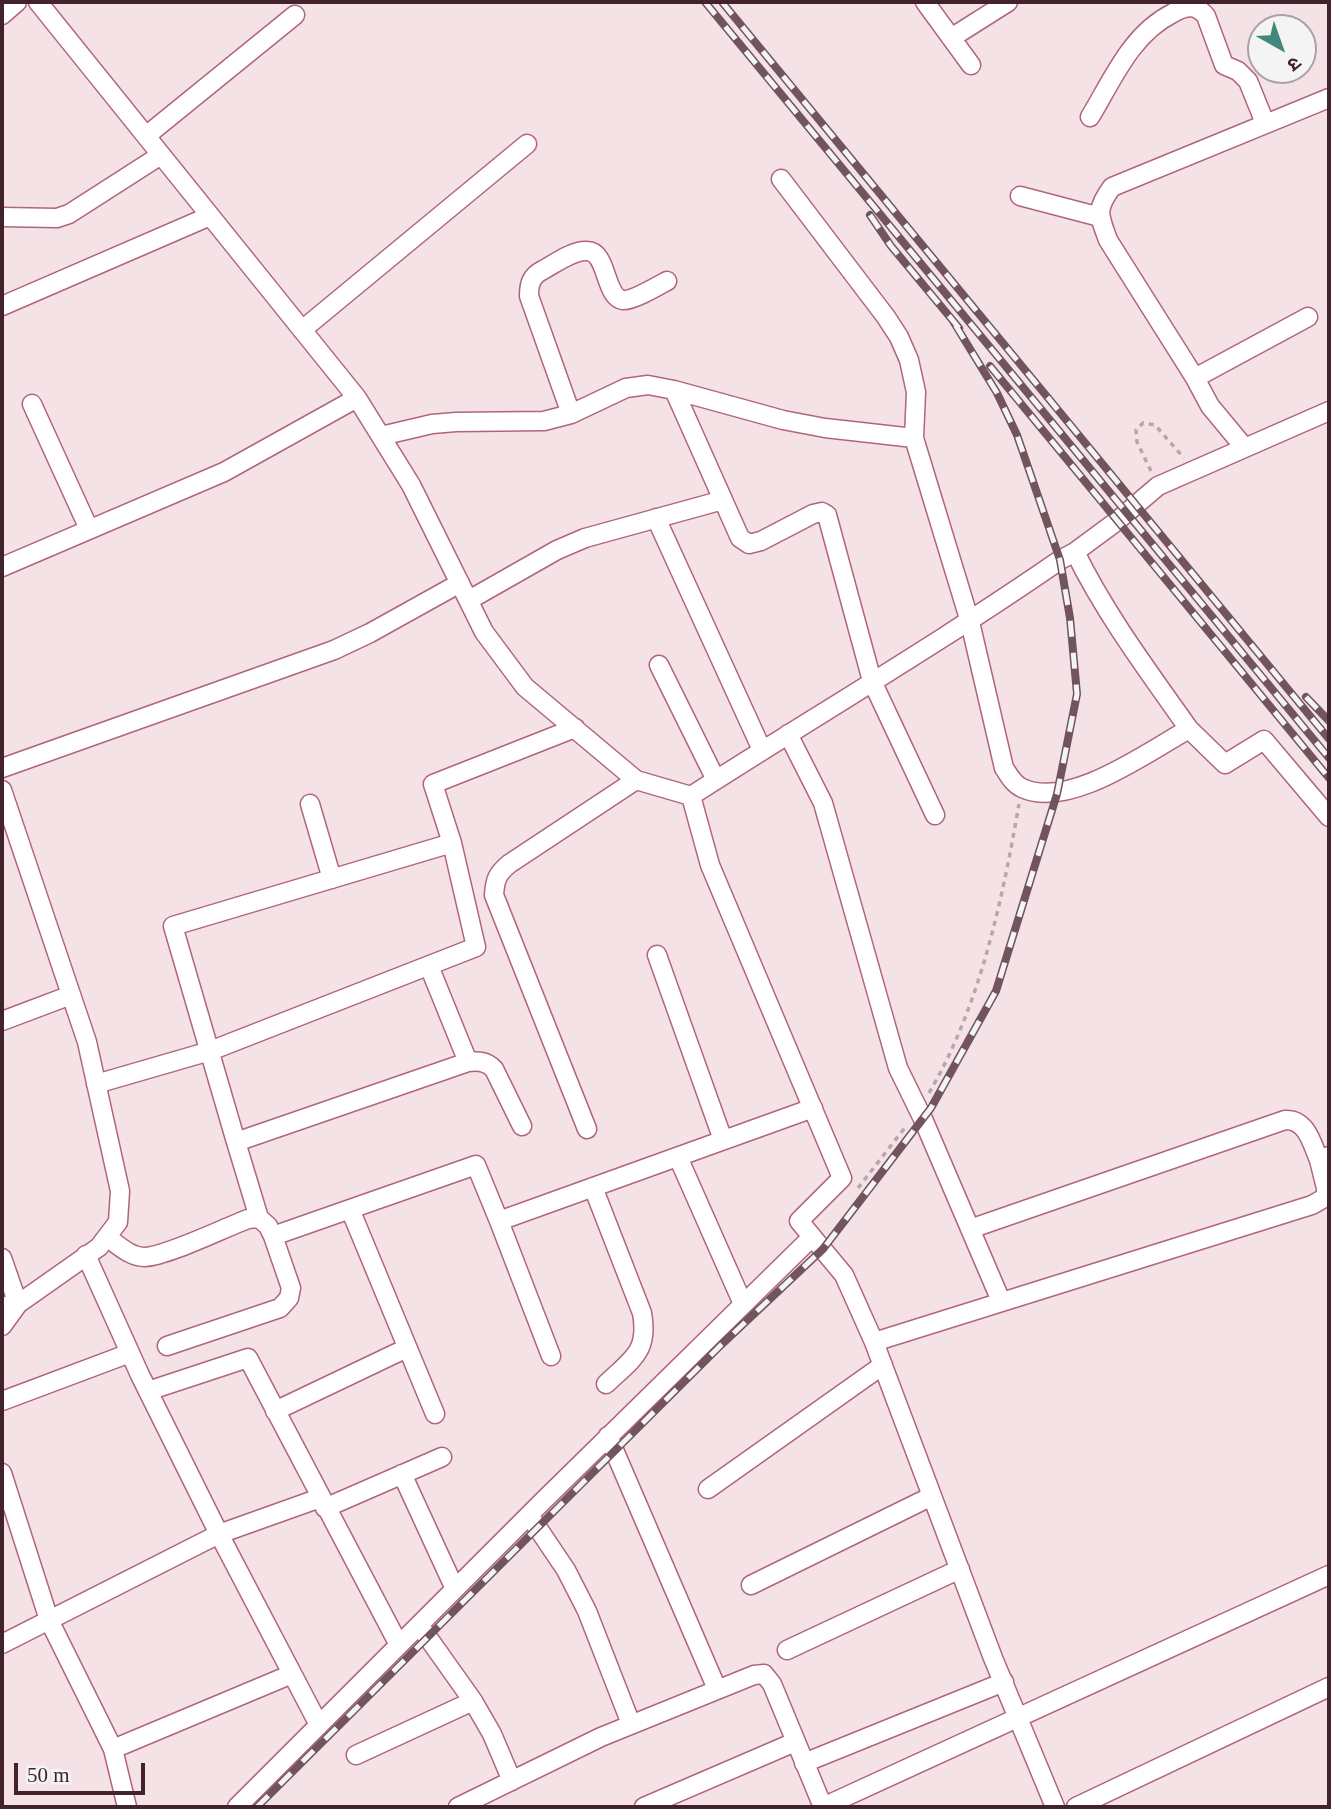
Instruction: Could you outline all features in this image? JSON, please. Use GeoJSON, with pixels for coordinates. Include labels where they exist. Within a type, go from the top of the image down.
{"type":"FeatureCollection","features":[{"type":"Feature","properties":{"kind":"street"},"geometry":{"type":"LineString","coordinates":[[2,15],[18,2]]}},
{"type":"Feature","properties":{"kind":"street"},"geometry":{"type":"LineString","coordinates":[[38,2],[357,398],[411,485],[484,632],[525,687],[636,780],[691,796],[970,622],[1118,521],[1158,486],[1329,411]]}},
{"type":"Feature","properties":{"kind":"street"},"geometry":{"type":"LineString","coordinates":[[925,2],[971,65]]}},
{"type":"Feature","properties":{"kind":"street"},"geometry":{"type":"LineString","coordinates":[[951,38],[1008,2]]}},
{"type":"Feature","properties":{"kind":"street"},"geometry":{"type":"LineString","coordinates":[[1090,117],[1137,39],[1158,20],[1181,8],[1193,6],[1206,16],[1224,65],[1238,71],[1248,81],[1265,123]]}},
{"type":"Feature","properties":{"kind":"street"},"geometry":{"type":"LineString","coordinates":[[146,136],[295,15]]}},
{"type":"Feature","properties":{"kind":"street"},"geometry":{"type":"LineString","coordinates":[[1244,447],[1210,406],[1108,240],[1100,217],[1101,202],[1112,187],[1329,98]]}},
{"type":"Feature","properties":{"kind":"street"},"geometry":{"type":"LineString","coordinates":[[302,330],[527,144]]}},
{"type":"Feature","properties":{"kind":"street"},"geometry":{"type":"LineString","coordinates":[[2,217],[58,218],[69,214],[161,155]]}},
{"type":"Feature","properties":{"kind":"street"},"geometry":{"type":"LineString","coordinates":[[781,179],[899,337],[909,360],[916,392],[914,438],[970,622],[1004,768],[1013,781],[1022,788],[1057,794],[1087,786],[1189,729]]}},
{"type":"Feature","properties":{"kind":"street"},"geometry":{"type":"LineString","coordinates":[[1020,196],[1100,217]]}},
{"type":"Feature","properties":{"kind":"street"},"geometry":{"type":"LineString","coordinates":[[2,306],[210,216]]}},
{"type":"Feature","properties":{"kind":"street"},"geometry":{"type":"LineString","coordinates":[[571,414],[529,296],[532,278],[579,252],[589,250],[596,254],[614,294],[619,299],[632,298],[667,281]]}},
{"type":"Feature","properties":{"kind":"street"},"geometry":{"type":"LineString","coordinates":[[1195,378],[1308,317]]}},
{"type":"Feature","properties":{"kind":"street"},"geometry":{"type":"LineString","coordinates":[[381,436],[432,424],[544,421],[571,414],[626,388],[648,385],[783,420],[825,428],[914,438]]}},
{"type":"Feature","properties":{"kind":"street"},"geometry":{"type":"LineString","coordinates":[[674,390],[740,538],[749,544],[761,541],[813,514],[822,512],[827,515],[872,681],[935,814]]}},
{"type":"Feature","properties":{"kind":"street"},"geometry":{"type":"LineString","coordinates":[[2,567],[224,471],[357,398]]}},
{"type":"Feature","properties":{"kind":"street"},"geometry":{"type":"LineString","coordinates":[[32,404],[89,529]]}},
{"type":"Feature","properties":{"kind":"street"},"geometry":{"type":"LineString","coordinates":[[469,600],[557,550],[612,530],[723,500]]}},
{"type":"Feature","properties":{"kind":"street"},"geometry":{"type":"LineString","coordinates":[[656,518],[762,750]]}},
{"type":"Feature","properties":{"kind":"street"},"geometry":{"type":"LineString","coordinates":[[1075,552],[1128,643],[1189,729],[1225,764],[1264,740],[1329,817]]}},
{"type":"Feature","properties":{"kind":"street"},"geometry":{"type":"LineString","coordinates":[[2,768],[334,650],[460,583]]}},
{"type":"Feature","properties":{"kind":"street"},"geometry":{"type":"LineString","coordinates":[[659,665],[716,780]]}},
{"type":"Feature","properties":{"kind":"street"},"geometry":{"type":"LineString","coordinates":[[96,1084],[210,1051],[476,947],[452,843],[433,784],[575,728]]}},
{"type":"Feature","properties":{"kind":"street"},"geometry":{"type":"LineString","coordinates":[[788,734],[823,803],[898,1068],[1001,1301]]}},
{"type":"Feature","properties":{"kind":"street"},"geometry":{"type":"LineString","coordinates":[[587,1129],[495,895],[495,882],[498,873],[509,864],[636,780]]}},
{"type":"Feature","properties":{"kind":"street"},"geometry":{"type":"LineString","coordinates":[[2,790],[87,1042],[120,1191],[118,1222],[99,1247],[10,1305]]}},
{"type":"Feature","properties":{"kind":"street"},"geometry":{"type":"LineString","coordinates":[[691,796],[710,865],[842,1178],[799,1221],[844,1275],[874,1342],[1050,1806]]}},
{"type":"Feature","properties":{"kind":"street"},"geometry":{"type":"LineString","coordinates":[[310,804],[332,879]]}},
{"type":"Feature","properties":{"kind":"street"},"geometry":{"type":"LineString","coordinates":[[167,1346],[279,1308],[289,1298],[290,1287],[273,1236],[260,1218],[173,926],[452,843]]}},
{"type":"Feature","properties":{"kind":"street"},"geometry":{"type":"LineString","coordinates":[[657,955],[723,1140]]}},
{"type":"Feature","properties":{"kind":"street"},"geometry":{"type":"LineString","coordinates":[[429,965],[468,1062]]}},
{"type":"Feature","properties":{"kind":"street"},"geometry":{"type":"LineString","coordinates":[[2,1021],[71,995]]}},
{"type":"Feature","properties":{"kind":"street"},"geometry":{"type":"LineString","coordinates":[[236,1142],[468,1062],[479,1061],[494,1069],[522,1126]]}},
{"type":"Feature","properties":{"kind":"street"},"geometry":{"type":"LineString","coordinates":[[499,1221],[813,1108]]}},
{"type":"Feature","properties":{"kind":"street"},"geometry":{"type":"LineString","coordinates":[[874,1342],[1312,1205],[1326,1197],[1324,1158],[1301,1125],[1294,1120],[1285,1120],[970,1229]]}},
{"type":"Feature","properties":{"kind":"street"},"geometry":{"type":"LineString","coordinates":[[678,1157],[743,1304]]}},
{"type":"Feature","properties":{"kind":"street"},"geometry":{"type":"LineString","coordinates":[[273,1236],[476,1165],[551,1356]]}},
{"type":"Feature","properties":{"kind":"street"},"geometry":{"type":"LineString","coordinates":[[593,1187],[642,1313],[646,1332],[636,1355],[606,1384]]}},
{"type":"Feature","properties":{"kind":"street"},"geometry":{"type":"LineString","coordinates":[[350,1209],[435,1415]]}},
{"type":"Feature","properties":{"kind":"street"},"geometry":{"type":"LineString","coordinates":[[107,1237],[128,1252],[143,1257],[159,1254],[248,1219],[260,1218]]}},
{"type":"Feature","properties":{"kind":"street"},"geometry":{"type":"LineString","coordinates":[[237,1807],[528,1515],[812,1237]]}},
{"type":"Feature","properties":{"kind":"street"},"geometry":{"type":"LineString","coordinates":[[86,1255],[148,1391],[319,1725]]}},
{"type":"Feature","properties":{"kind":"street"},"geometry":{"type":"LineString","coordinates":[[2,1258],[10,1305],[2,1326]]}},
{"type":"Feature","properties":{"kind":"street"},"geometry":{"type":"LineString","coordinates":[[275,1411],[407,1348]]}},
{"type":"Feature","properties":{"kind":"street"},"geometry":{"type":"LineString","coordinates":[[2,1401],[130,1353]]}},
{"type":"Feature","properties":{"kind":"street"},"geometry":{"type":"LineString","coordinates":[[148,1391],[248,1358],[399,1645]]}},
{"type":"Feature","properties":{"kind":"street"},"geometry":{"type":"LineString","coordinates":[[708,1489],[883,1365]]}},
{"type":"Feature","properties":{"kind":"street"},"geometry":{"type":"LineString","coordinates":[[608,1436],[717,1689]]}},
{"type":"Feature","properties":{"kind":"street"},"geometry":{"type":"LineString","coordinates":[[2,1644],[219,1534],[322,1503],[442,1457]]}},
{"type":"Feature","properties":{"kind":"street"},"geometry":{"type":"LineString","coordinates":[[2,1473],[49,1620],[113,1749],[127,1807]]}},
{"type":"Feature","properties":{"kind":"street"},"geometry":{"type":"LineString","coordinates":[[402,1474],[455,1589]]}},
{"type":"Feature","properties":{"kind":"street"},"geometry":{"type":"LineString","coordinates":[[751,1585],[932,1496]]}},
{"type":"Feature","properties":{"kind":"street"},"geometry":{"type":"LineString","coordinates":[[528,1515],[566,1570],[587,1611],[631,1724]]}},
{"type":"Feature","properties":{"kind":"street"},"geometry":{"type":"LineString","coordinates":[[787,1650],[960,1569]]}},
{"type":"Feature","properties":{"kind":"street"},"geometry":{"type":"LineString","coordinates":[[458,1807],[631,1724],[754,1675],[764,1674],[772,1684],[823,1807],[1329,1575]]}},
{"type":"Feature","properties":{"kind":"street"},"geometry":{"type":"LineString","coordinates":[[419,1625],[473,1701],[492,1734],[512,1781]]}},
{"type":"Feature","properties":{"kind":"street"},"geometry":{"type":"LineString","coordinates":[[113,1749],[292,1674]]}},
{"type":"Feature","properties":{"kind":"street"},"geometry":{"type":"LineString","coordinates":[[804,1763],[1004,1682]]}},
{"type":"Feature","properties":{"kind":"street"},"geometry":{"type":"LineString","coordinates":[[1076,1807],[1329,1687]]}},
{"type":"Feature","properties":{"kind":"street"},"geometry":{"type":"LineString","coordinates":[[356,1755],[473,1701]]}},
{"type":"Feature","properties":{"kind":"street"},"geometry":{"type":"LineString","coordinates":[[644,1807],[795,1742]]}},
{"type":"Feature","properties":{"kind":"path"},"geometry":{"type":"LineString","coordinates":[[1158,486],[1137,442],[1136,430],[1143,423],[1155,425],[1195,469]]}},
{"type":"Feature","properties":{"kind":"path"},"geometry":{"type":"LineString","coordinates":[[842,1178],[855,1191],[918,1110],[944,1068],[972,996],[1003,896],[1022,788]]}},
{"type":"Feature","properties":{"kind":"railway"},"geometry":{"type":"LineString","coordinates":[[705,2],[1329,758]]}},
{"type":"Feature","properties":{"kind":"railway"},"geometry":{"type":"LineString","coordinates":[[722,2],[1329,739]]}},
{"type":"Feature","properties":{"kind":"railway"},"geometry":{"type":"LineString","coordinates":[[870,215],[891,246],[959,328]]}},
{"type":"Feature","properties":{"kind":"railway"},"geometry":{"type":"LineString","coordinates":[[257,1807],[721,1345],[823,1249],[931,1108],[996,991],[1057,794],[1077,694],[1070,618],[1060,560],[1017,435],[997,393],[953,321]]}},
{"type":"Feature","properties":{"kind":"railway"},"geometry":{"type":"LineString","coordinates":[[990,366],[1329,778]]}},
{"type":"Feature","properties":{"kind":"railway"},"geometry":{"type":"LineString","coordinates":[[1306,697],[1329,721]]}}]}
